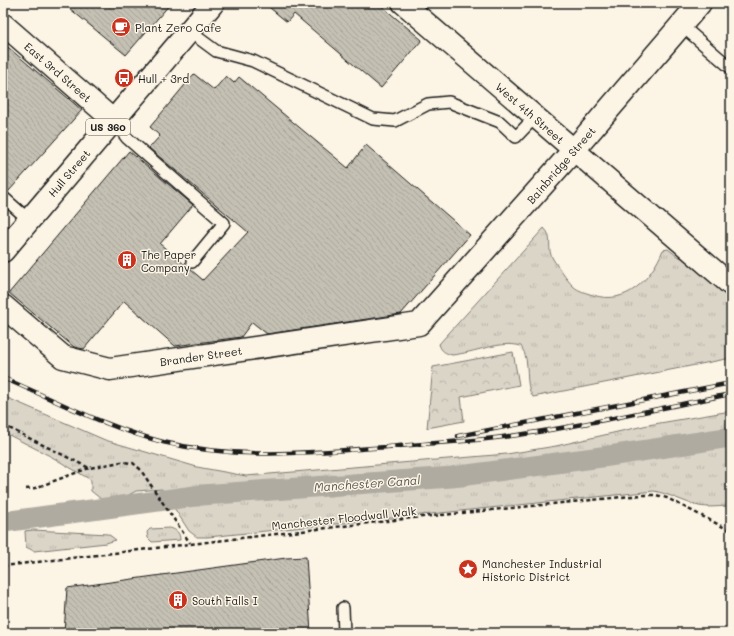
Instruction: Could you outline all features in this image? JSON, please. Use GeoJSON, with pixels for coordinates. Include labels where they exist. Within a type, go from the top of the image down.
{"type":"FeatureCollection","features":[{"type":"Feature","properties":{"kind":"street","name":"Hull Street"},"geometry":{"type":"LineString","coordinates":[[3,251],[213,3]]}},
{"type":"Feature","properties":{"kind":"street","name":"West 4th Street"},"geometry":{"type":"LineString","coordinates":[[403,3],[573,151],[731,285]]}},
{"type":"Feature","properties":{"kind":"street","name":"Bainbridge Street"},"geometry":{"type":"LineString","coordinates":[[419,324],[573,151],[700,3]]}},
{"type":"Feature","properties":{"kind":"street","name":"East 3rd Street"},"geometry":{"type":"LineString","coordinates":[[3,24],[114,120]]}},
{"type":"Feature","properties":{"kind":"street","name":"Brander Street"},"geometry":{"type":"LineString","coordinates":[[3,306],[63,357],[110,369],[419,324]]}},
{"type":"Feature","properties":{"kind":"lane"},"geometry":{"type":"LineString","coordinates":[[681,25],[731,68]]}},
{"type":"Feature","properties":{"kind":"lane"},"geometry":{"type":"LineString","coordinates":[[189,31],[216,51],[253,61],[373,119],[395,121],[428,104],[449,102],[500,122],[516,137],[534,117]]}},
{"type":"Feature","properties":{"kind":"lane"},"geometry":{"type":"LineString","coordinates":[[114,120],[127,138],[224,223],[192,262]]}},
{"type":"Feature","properties":{"kind":"lane"},"geometry":{"type":"LineString","coordinates":[[3,198],[29,220]]}},
{"type":"Feature","properties":{"kind":"lane"},"geometry":{"type":"LineString","coordinates":[[343,608],[344,633]]}},
{"type":"Feature","properties":{"kind":"path"},"geometry":{"type":"LineString","coordinates":[[3,425],[89,468]]}},
{"type":"Feature","properties":{"kind":"path"},"geometry":{"type":"LineString","coordinates":[[26,489],[35,488],[89,468],[121,462],[133,463],[140,469],[190,543]]}},
{"type":"Feature","properties":{"kind":"path","name":"Manchester Floodwall Walk"},"geometry":{"type":"LineString","coordinates":[[3,566],[412,518],[642,495],[656,495],[667,498],[731,531]]}},
{"type":"Feature","properties":{"kind":"green space"},"geometry":{"type":"Polygon","coordinates":[[[544,228],[549,235],[551,255],[562,273],[575,288],[593,295],[617,297],[636,288],[652,271],[663,250],[668,249],[677,256],[688,260],[731,298],[731,358],[533,397],[528,386],[526,359],[521,346],[496,346],[452,355],[444,351],[439,344],[544,228]]]}},
{"type":"Feature","properties":{"kind":"green space"},"geometry":{"type":"Polygon","coordinates":[[[513,352],[519,385],[461,397],[464,421],[427,428],[433,367],[513,352]]]}},
{"type":"Feature","properties":{"kind":"green space"},"geometry":{"type":"Polygon","coordinates":[[[3,396],[105,440],[197,467],[246,476],[507,454],[556,446],[648,425],[731,411],[731,506],[699,506],[654,491],[197,537],[189,531],[162,489],[136,491],[120,500],[106,503],[91,491],[91,480],[52,457],[3,432],[3,396]]]}},
{"type":"Feature","properties":{"kind":"green space"},"geometry":{"type":"Polygon","coordinates":[[[170,528],[178,532],[180,540],[152,542],[148,538],[147,532],[150,529],[170,528]]]}},
{"type":"Feature","properties":{"kind":"green space"},"geometry":{"type":"Polygon","coordinates":[[[33,530],[108,534],[116,540],[106,543],[34,551],[26,547],[25,531],[33,530]]]}},
{"type":"Feature","properties":{"kind":"building"},"geometry":{"type":"Polygon","coordinates":[[[63,3],[171,3],[126,55],[63,3]]]}},
{"type":"Feature","properties":{"kind":"building"},"geometry":{"type":"Polygon","coordinates":[[[264,3],[378,3],[422,40],[381,88],[294,14],[287,22],[264,3]]]}},
{"type":"Feature","properties":{"kind":"building"},"geometry":{"type":"Polygon","coordinates":[[[3,43],[82,110],[8,192],[3,190],[3,43]]]}},
{"type":"Feature","properties":{"kind":"building"},"geometry":{"type":"Polygon","coordinates":[[[194,74],[214,90],[226,76],[234,83],[239,77],[348,168],[366,145],[470,235],[401,314],[267,334],[252,322],[241,337],[175,346],[124,301],[84,349],[74,347],[9,293],[129,151],[193,205],[160,244],[203,280],[248,232],[149,148],[160,136],[150,127],[194,74]]]}},
{"type":"Feature","properties":{"kind":"building","name":"South Falls I"},"geometry":{"type":"Polygon","coordinates":[[[306,557],[311,633],[64,633],[67,588],[286,558],[306,557]]]}},
{"type":"Feature","properties":{"kind":"waterway","name":"Manchester Canal"},"geometry":{"type":"LineString","coordinates":[[3,522],[202,495],[452,477],[609,456],[731,437]]}},
{"type":"Feature","properties":{"kind":"railway"},"geometry":{"type":"LineString","coordinates":[[3,378],[82,413],[122,429],[163,442],[191,448],[275,454],[503,437],[588,423],[731,394]]}},
{"type":"Feature","properties":{"kind":"railway"},"geometry":{"type":"LineString","coordinates":[[458,436],[731,383]]}},
{"type":"Feature","properties":{"kind":"place","name":"Plant Zero Cafe"},"geometry":{"type":"Point","coordinates":[121,27]}},
{"type":"Feature","properties":{"kind":"place","name":"Hull + 3rd"},"geometry":{"type":"Point","coordinates":[124,78]}},
{"type":"Feature","properties":{"kind":"place","name":"The Paper Company"},"geometry":{"type":"Point","coordinates":[127,260]}},
{"type":"Feature","properties":{"kind":"place","name":"Manchester Industrial Historic District"},"geometry":{"type":"Point","coordinates":[468,569]}},
{"type":"Feature","properties":{"kind":"place","name":"South Falls I"},"geometry":{"type":"Point","coordinates":[178,600]}}]}
